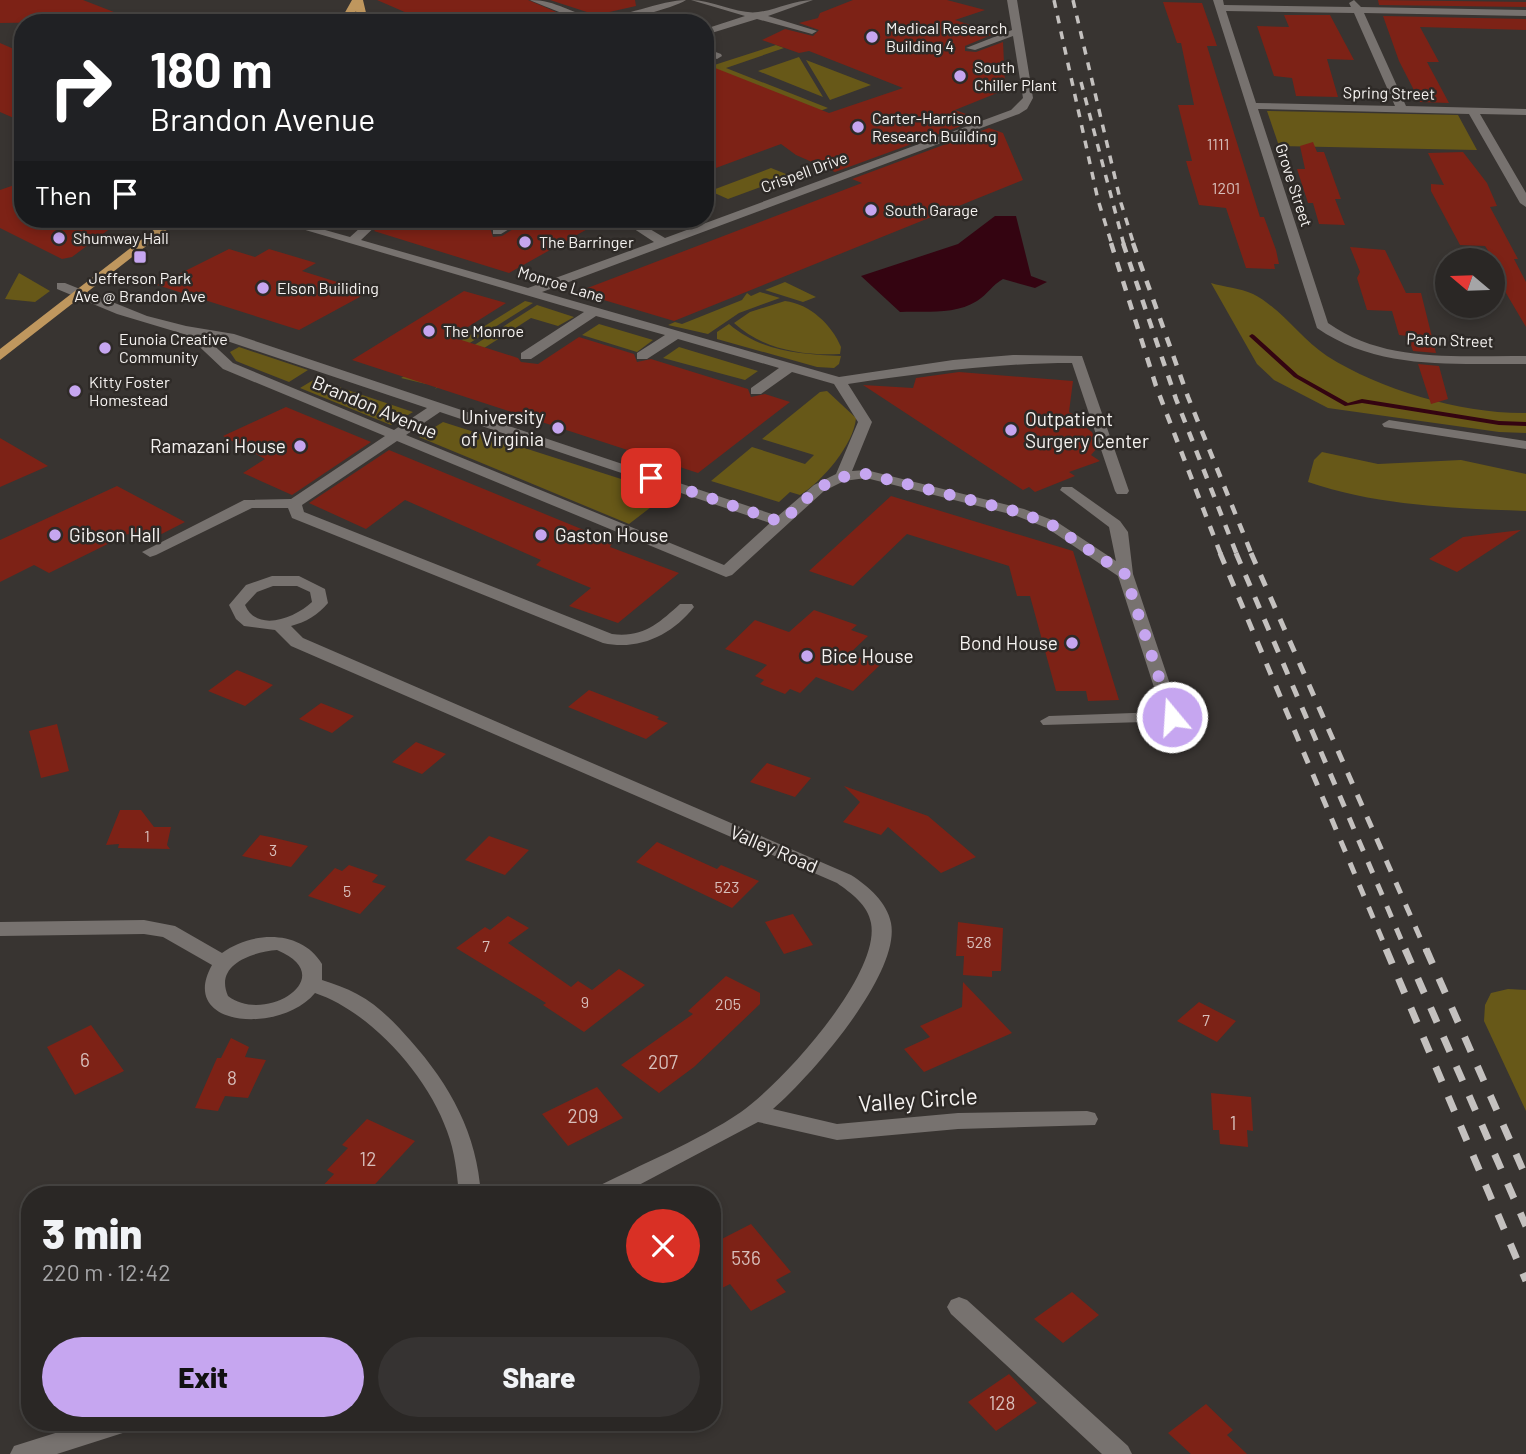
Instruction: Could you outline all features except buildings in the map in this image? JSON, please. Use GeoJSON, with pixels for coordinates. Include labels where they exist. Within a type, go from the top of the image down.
{"type":"FeatureCollection","features":[{"type":"Feature","properties":{"kind":"main road"},"geometry":{"type":"LineString","coordinates":[[0,356],[163,228]]}},
{"type":"Feature","properties":{"kind":"street"},"geometry":{"type":"LineString","coordinates":[[535,0],[577,14]]}},
{"type":"Feature","properties":{"kind":"street"},"geometry":{"type":"LineString","coordinates":[[628,14],[681,0]]}},
{"type":"Feature","properties":{"kind":"street"},"geometry":{"type":"LineString","coordinates":[[696,0],[733,13],[757,16],[812,32]]}},
{"type":"Feature","properties":{"kind":"street"},"geometry":{"type":"LineString","coordinates":[[714,29],[808,0]]}},
{"type":"Feature","properties":{"kind":"street","name":"Crispell Drive"},"geometry":{"type":"LineString","coordinates":[[714,223],[1015,112],[1028,98],[1012,0]]}},
{"type":"Feature","properties":{"kind":"street"},"geometry":{"type":"LineString","coordinates":[[1219,4],[1355,5],[1526,13]]}},
{"type":"Feature","properties":{"kind":"street","name":"Grove Street"},"geometry":{"type":"LineString","coordinates":[[1219,4],[1305,267],[1317,316],[1330,332],[1372,351]]}},
{"type":"Feature","properties":{"kind":"street"},"geometry":{"type":"LineString","coordinates":[[1355,5],[1402,109]]}},
{"type":"Feature","properties":{"kind":"street"},"geometry":{"type":"LineString","coordinates":[[971,48],[1018,31]]}},
{"type":"Feature","properties":{"kind":"street","name":"Spring Street"},"geometry":{"type":"LineString","coordinates":[[1251,106],[1526,112]]}},
{"type":"Feature","properties":{"kind":"street"},"geometry":{"type":"LineString","coordinates":[[1473,111],[1526,203]]}},
{"type":"Feature","properties":{"kind":"street","name":"Monroe Lane"},"geometry":{"type":"LineString","coordinates":[[305,228],[532,291],[593,312],[787,369],[839,381]]}},
{"type":"Feature","properties":{"kind":"street"},"geometry":{"type":"LineString","coordinates":[[352,242],[367,228]]}},
{"type":"Feature","properties":{"kind":"street"},"geometry":{"type":"LineString","coordinates":[[497,231],[502,228]]}},
{"type":"Feature","properties":{"kind":"street"},"geometry":{"type":"LineString","coordinates":[[640,228],[663,242]]}},
{"type":"Feature","properties":{"kind":"street","name":"Crispell Drive"},"geometry":{"type":"LineString","coordinates":[[532,291],[701,228]]}},
{"type":"Feature","properties":{"kind":"street","name":"Brandon Avenue"},"geometry":{"type":"LineString","coordinates":[[61,286],[193,334],[229,337],[781,522],[726,572],[228,366],[193,334]]}},
{"type":"Feature","properties":{"kind":"street"},"geometry":{"type":"LineString","coordinates":[[526,356],[593,312]]}},
{"type":"Feature","properties":{"kind":"street"},"geometry":{"type":"LineString","coordinates":[[642,356],[673,335]]}},
{"type":"Feature","properties":{"kind":"street","name":"Paton Street"},"geometry":{"type":"LineString","coordinates":[[1372,351],[1405,356],[1526,360]]}},
{"type":"Feature","properties":{"kind":"street"},"geometry":{"type":"LineString","coordinates":[[843,474],[865,422],[839,381],[953,364],[1013,359],[1077,359],[1122,491]]}},
{"type":"Feature","properties":{"kind":"street"},"geometry":{"type":"LineString","coordinates":[[756,391],[787,369]]}},
{"type":"Feature","properties":{"kind":"street"},"geometry":{"type":"LineString","coordinates":[[150,552],[249,503],[294,505],[438,407]]}},
{"type":"Feature","properties":{"kind":"street"},"geometry":{"type":"LineString","coordinates":[[1389,424],[1526,445]]}},
{"type":"Feature","properties":{"kind":"street"},"geometry":{"type":"LineString","coordinates":[[781,522],[828,481],[843,474],[879,476],[1019,512],[1052,525],[1125,574]]}},
{"type":"Feature","properties":{"kind":"street"},"geometry":{"type":"LineString","coordinates":[[1049,721],[1172,717],[1125,574],[1120,532],[1115,524],[1068,490]]}},
{"type":"Feature","properties":{"kind":"street"},"geometry":{"type":"LineString","coordinates":[[294,505],[297,515],[609,639],[629,643],[655,635],[686,607]]}},
{"type":"Feature","properties":{"kind":"street","name":"Valley Road"},"geometry":{"type":"LineString","coordinates":[[281,625],[294,622],[314,610],[320,596],[317,589],[299,581],[272,581],[248,590],[241,597],[237,605],[244,618],[254,623],[281,625],[297,642],[844,879],[860,890],[874,906],[882,924],[882,944],[867,980],[808,1061],[755,1113],[618,1186]]}},
{"type":"Feature","properties":{"kind":"street"},"geometry":{"type":"LineString","coordinates":[[0,929],[144,926],[168,931],[223,962]]}},
{"type":"Feature","properties":{"kind":"street"},"geometry":{"type":"LineString","coordinates":[[279,943],[296,948],[309,957],[315,970],[312,984],[303,997],[287,1007],[268,1013],[247,1014],[224,1005],[212,988],[214,975],[223,962],[239,951],[279,943]]}},
{"type":"Feature","properties":{"kind":"street"},"geometry":{"type":"LineString","coordinates":[[312,984],[349,998],[377,1017],[435,1082],[459,1128],[470,1186]]}},
{"type":"Feature","properties":{"kind":"street","name":"Valley Circle"},"geometry":{"type":"LineString","coordinates":[[755,1113],[837,1132],[958,1121],[1087,1119]]}},
{"type":"Feature","properties":{"kind":"street"},"geometry":{"type":"LineString","coordinates":[[959,1307],[1119,1454]]}},
{"type":"Feature","properties":{"kind":"street"},"geometry":{"type":"LineString","coordinates":[[23,1454],[95,1431]]}},
{"type":"Feature","properties":{"kind":"shaded area"},"geometry":{"type":"Polygon","coordinates":[[[776,45],[784,48],[726,68],[828,108],[812,114],[714,72],[714,65],[776,45]]]}},
{"type":"Feature","properties":{"kind":"shaded area"},"geometry":{"type":"Polygon","coordinates":[[[799,57],[823,97],[758,71],[799,57]]]}},
{"type":"Feature","properties":{"kind":"shaded area"},"geometry":{"type":"Polygon","coordinates":[[[806,60],[871,85],[830,100],[806,60]]]}},
{"type":"Feature","properties":{"kind":"shaded area"},"geometry":{"type":"Polygon","coordinates":[[[1267,111],[1458,115],[1477,150],[1279,146],[1267,111]]]}},
{"type":"Feature","properties":{"kind":"shaded area"},"geometry":{"type":"Polygon","coordinates":[[[771,168],[791,176],[728,199],[714,193],[714,189],[771,168]]]}},
{"type":"Feature","properties":{"kind":"shaded area"},"geometry":{"type":"Polygon","coordinates":[[[995,216],[1016,216],[1031,276],[1047,282],[1035,288],[1003,279],[977,301],[959,308],[900,312],[861,276],[958,244],[995,216]]]}},
{"type":"Feature","properties":{"kind":"shaded area"},"geometry":{"type":"Polygon","coordinates":[[[19,273],[50,291],[35,302],[5,299],[19,273]]]}},
{"type":"Feature","properties":{"kind":"shaded area"},"geometry":{"type":"Polygon","coordinates":[[[785,282],[816,297],[803,302],[765,290],[785,282]]]}},
{"type":"Feature","properties":{"kind":"shaded area"},"geometry":{"type":"Polygon","coordinates":[[[1211,283],[1253,294],[1273,307],[1327,356],[1372,379],[1423,398],[1449,404],[1526,413],[1526,433],[1499,432],[1328,408],[1274,380],[1257,364],[1211,283]]]}},
{"type":"Feature","properties":{"kind":"shaded area"},"geometry":{"type":"Polygon","coordinates":[[[760,292],[780,298],[739,313],[708,334],[668,325],[675,322],[682,324],[742,300],[747,293],[751,296],[760,292]]]}},
{"type":"Feature","properties":{"kind":"shaded area"},"geometry":{"type":"Polygon","coordinates":[[[525,301],[533,303],[465,346],[426,384],[401,378],[525,301]]]}},
{"type":"Feature","properties":{"kind":"shaded area"},"geometry":{"type":"Polygon","coordinates":[[[785,301],[803,306],[819,317],[837,339],[841,347],[840,354],[811,354],[783,349],[757,339],[734,323],[750,312],[785,301]]]}},
{"type":"Feature","properties":{"kind":"shaded area"},"geometry":{"type":"Polygon","coordinates":[[[537,305],[574,317],[558,326],[531,318],[481,350],[491,354],[435,389],[465,351],[537,305]]]}},
{"type":"Feature","properties":{"kind":"shaded area"},"geometry":{"type":"Polygon","coordinates":[[[599,324],[653,340],[637,352],[582,335],[599,324]]]}},
{"type":"Feature","properties":{"kind":"shaded area"},"geometry":{"type":"Polygon","coordinates":[[[729,324],[755,341],[782,350],[841,356],[839,364],[834,368],[817,367],[717,339],[717,332],[729,324]]]}},
{"type":"Feature","properties":{"kind":"shaded area"},"geometry":{"type":"Polygon","coordinates":[[[239,347],[308,370],[289,382],[236,361],[230,352],[239,347]]]}},
{"type":"Feature","properties":{"kind":"shaded area"},"geometry":{"type":"Polygon","coordinates":[[[679,347],[758,371],[745,380],[663,358],[679,347]]]}},
{"type":"Feature","properties":{"kind":"shaded area"},"geometry":{"type":"Polygon","coordinates":[[[315,379],[413,412],[391,425],[300,388],[315,379]]]}},
{"type":"Feature","properties":{"kind":"shaded area"},"geometry":{"type":"Polygon","coordinates":[[[827,391],[856,418],[850,439],[836,461],[809,489],[800,495],[790,492],[779,502],[711,481],[752,447],[805,464],[814,455],[762,439],[820,392],[827,391]]]}},
{"type":"Feature","properties":{"kind":"shaded area"},"geometry":{"type":"Polygon","coordinates":[[[443,422],[668,494],[629,524],[419,437],[443,422]]]}},
{"type":"Feature","properties":{"kind":"shaded area"},"geometry":{"type":"Polygon","coordinates":[[[1322,452],[1378,464],[1461,460],[1526,474],[1526,511],[1388,501],[1308,482],[1314,460],[1322,452]]]}},
{"type":"Feature","properties":{"kind":"shaded area"},"geometry":{"type":"Polygon","coordinates":[[[1508,989],[1526,990],[1526,1111],[1484,1021],[1485,1005],[1491,993],[1508,989]]]}},
{"type":"Feature","properties":{"kind":"waterway"},"geometry":{"type":"LineString","coordinates":[[1252,336],[1296,376],[1347,405],[1362,401],[1499,423],[1526,424]]}},
{"type":"Feature","properties":{"kind":"railway"},"geometry":{"type":"LineString","coordinates":[[1054,0],[1098,200],[1112,245]]}},
{"type":"Feature","properties":{"kind":"railway"},"geometry":{"type":"LineString","coordinates":[[1073,0],[1121,203],[1134,245]]}},
{"type":"Feature","properties":{"kind":"railway"},"geometry":{"type":"LineString","coordinates":[[1081,82],[1124,245]]}},
{"type":"Feature","properties":{"kind":"railway"},"geometry":{"type":"LineString","coordinates":[[1111,243],[1156,386],[1221,555]]}},
{"type":"Feature","properties":{"kind":"railway"},"geometry":{"type":"LineString","coordinates":[[1123,243],[1176,399],[1237,555]]}},
{"type":"Feature","properties":{"kind":"railway"},"geometry":{"type":"LineString","coordinates":[[1133,243],[1188,397],[1252,555]]}},
{"type":"Feature","properties":{"kind":"railway"},"geometry":{"type":"LineString","coordinates":[[1220,553],[1387,951]]}},
{"type":"Feature","properties":{"kind":"railway"},"geometry":{"type":"LineString","coordinates":[[1236,553],[1406,951]]}},
{"type":"Feature","properties":{"kind":"railway"},"geometry":{"type":"LineString","coordinates":[[1251,553],[1426,951]]}},
{"type":"Feature","properties":{"kind":"railway"},"geometry":{"type":"LineString","coordinates":[[1386,949],[1526,1281]]}},
{"type":"Feature","properties":{"kind":"railway"},"geometry":{"type":"LineString","coordinates":[[1405,949],[1526,1226]]}},
{"type":"Feature","properties":{"kind":"railway"},"geometry":{"type":"LineString","coordinates":[[1426,949],[1526,1177]]}},
{"type":"Feature","properties":{"kind":"place","name":"Medical Research Building 4"},"geometry":{"type":"Point","coordinates":[872,37]}},
{"type":"Feature","properties":{"kind":"place","name":"South Chiller Plant"},"geometry":{"type":"Point","coordinates":[960,76]}},
{"type":"Feature","properties":{"kind":"place","name":"Carter-Harrison Research Building"},"geometry":{"type":"Point","coordinates":[858,127]}},
{"type":"Feature","properties":{"kind":"place","name":"South Garage"},"geometry":{"type":"Point","coordinates":[871,210]}},
{"type":"Feature","properties":{"kind":"place","name":"Shumway Hall"},"geometry":{"type":"Point","coordinates":[59,238]}},
{"type":"Feature","properties":{"kind":"place","name":"The Barringer"},"geometry":{"type":"Point","coordinates":[525,242]}},
{"type":"Feature","properties":{"kind":"place","name":"Jefferson Park Ave @ Brandon Ave"},"geometry":{"type":"Point","coordinates":[140,257]}},
{"type":"Feature","properties":{"kind":"place","name":"Elson Builiding"},"geometry":{"type":"Point","coordinates":[263,288]}},
{"type":"Feature","properties":{"kind":"place","name":"The Monroe"},"geometry":{"type":"Point","coordinates":[429,331]}},
{"type":"Feature","properties":{"kind":"place","name":"Eunoia Creative Community"},"geometry":{"type":"Point","coordinates":[105,348]}},
{"type":"Feature","properties":{"kind":"place","name":"Kitty Foster Homestead"},"geometry":{"type":"Point","coordinates":[75,391]}},
{"type":"Feature","properties":{"kind":"place","name":"University of Virginia"},"geometry":{"type":"Point","coordinates":[558,428]}},
{"type":"Feature","properties":{"kind":"place","name":"Outpatient Surgery Center"},"geometry":{"type":"Point","coordinates":[1011,430]}},
{"type":"Feature","properties":{"kind":"place","name":"Ramazani House"},"geometry":{"type":"Point","coordinates":[300,446]}},
{"type":"Feature","properties":{"kind":"place","name":"Gibson Hall"},"geometry":{"type":"Point","coordinates":[55,535]}},
{"type":"Feature","properties":{"kind":"place","name":"Gaston House"},"geometry":{"type":"Point","coordinates":[541,535]}},
{"type":"Feature","properties":{"kind":"place","name":"Bond House"},"geometry":{"type":"Point","coordinates":[1072,643]}},
{"type":"Feature","properties":{"kind":"place","name":"Bice House"},"geometry":{"type":"Point","coordinates":[807,656]}},
{"type":"Feature","properties":{"kind":"route"},"geometry":{"type":"LineString","coordinates":[[651,478],[781,522],[828,481],[843,474],[866,474],[1019,512],[1052,525],[1125,574],[1172,717]]}}]}
